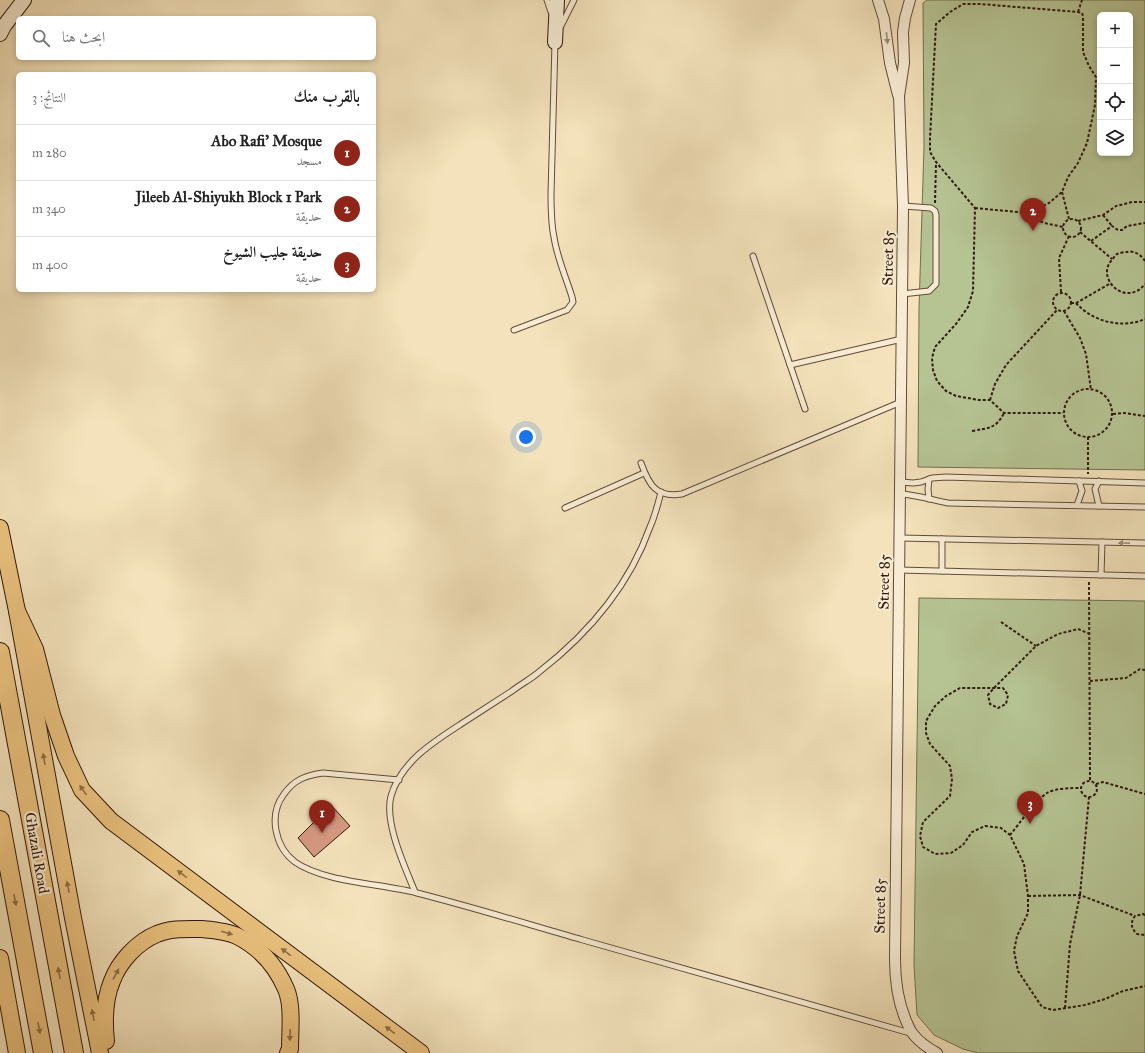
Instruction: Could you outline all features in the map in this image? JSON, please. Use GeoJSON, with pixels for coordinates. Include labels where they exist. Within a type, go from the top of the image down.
{"type":"FeatureCollection","features":[{"type":"Feature","properties":{"kind":"highway","name":"Ghazali Road"},"geometry":{"type":"LineString","coordinates":[[0,652],[74,1053]]}},
{"type":"Feature","properties":{"kind":"highway","name":"Ghazali Road"},"geometry":{"type":"LineString","coordinates":[[0,820],[44,1053]]}},
{"type":"Feature","properties":{"kind":"main road"},"geometry":{"type":"LineString","coordinates":[[0,34],[4,26],[24,0]]}},
{"type":"Feature","properties":{"kind":"main road"},"geometry":{"type":"LineString","coordinates":[[555,42],[557,0]]}},
{"type":"Feature","properties":{"kind":"main road"},"geometry":{"type":"LineString","coordinates":[[0,528],[17,611],[73,918],[100,1053]]}},
{"type":"Feature","properties":{"kind":"main road"},"geometry":{"type":"LineString","coordinates":[[17,611],[35,649],[52,715],[66,756],[82,790],[111,821],[421,1053]]}},
{"type":"Feature","properties":{"kind":"main road"},"geometry":{"type":"LineString","coordinates":[[106,1053],[105,1013],[108,995],[112,981],[122,962],[137,946],[157,934],[183,928],[216,930],[237,936],[257,950],[274,966],[286,990],[290,1012],[290,1049],[288,1053]]}},
{"type":"Feature","properties":{"kind":"main road"},"geometry":{"type":"LineString","coordinates":[[0,958],[17,1053]]}},
{"type":"Feature","properties":{"kind":"main road"},"geometry":{"type":"LineString","coordinates":[[0,996],[12,1025]]}},
{"type":"Feature","properties":{"kind":"street","name":"Street 85"},"geometry":{"type":"LineString","coordinates":[[878,0],[884,19],[892,74],[899,96]]}},
{"type":"Feature","properties":{"kind":"street","name":"Street 85"},"geometry":{"type":"LineString","coordinates":[[910,0],[903,32],[904,63],[899,96],[903,206],[895,978],[898,997],[911,1033],[924,1045],[937,1053]]}},
{"type":"Feature","properties":{"kind":"lane"},"geometry":{"type":"LineString","coordinates":[[514,330],[567,310],[573,302],[557,252],[551,216],[555,42],[551,12],[547,0]]}},
{"type":"Feature","properties":{"kind":"lane"},"geometry":{"type":"LineString","coordinates":[[555,42],[565,16],[574,0]]}},
{"type":"Feature","properties":{"kind":"lane"},"geometry":{"type":"LineString","coordinates":[[902,294],[929,291],[934,288],[936,284],[935,211],[931,208],[903,206]]}},
{"type":"Feature","properties":{"kind":"lane"},"geometry":{"type":"LineString","coordinates":[[753,256],[805,409]]}},
{"type":"Feature","properties":{"kind":"lane"},"geometry":{"type":"LineString","coordinates":[[790,365],[902,339]]}},
{"type":"Feature","properties":{"kind":"lane"},"geometry":{"type":"LineString","coordinates":[[641,463],[644,473],[654,488],[668,494],[682,494],[902,402]]}},
{"type":"Feature","properties":{"kind":"lane"},"geometry":{"type":"LineString","coordinates":[[566,508],[644,473]]}},
{"type":"Feature","properties":{"kind":"lane"},"geometry":{"type":"LineString","coordinates":[[901,482],[913,483],[946,477],[1145,483]]}},
{"type":"Feature","properties":{"kind":"lane"},"geometry":{"type":"LineString","coordinates":[[929,479],[929,498]]}},
{"type":"Feature","properties":{"kind":"lane"},"geometry":{"type":"LineString","coordinates":[[1077,506],[1082,492],[1079,481]]}},
{"type":"Feature","properties":{"kind":"lane"},"geometry":{"type":"LineString","coordinates":[[1099,481],[1096,489],[1100,506]]}},
{"type":"Feature","properties":{"kind":"lane"},"geometry":{"type":"LineString","coordinates":[[415,892],[395,837],[390,818],[391,798],[399,780],[412,760],[430,744],[538,673],[567,649],[593,622],[616,592],[635,561],[650,528],[661,492]]}},
{"type":"Feature","properties":{"kind":"lane"},"geometry":{"type":"LineString","coordinates":[[901,494],[913,494],[948,503],[1145,507]]}},
{"type":"Feature","properties":{"kind":"lane"},"geometry":{"type":"LineString","coordinates":[[900,538],[1145,543]]}},
{"type":"Feature","properties":{"kind":"lane"},"geometry":{"type":"LineString","coordinates":[[942,539],[942,571]]}},
{"type":"Feature","properties":{"kind":"lane"},"geometry":{"type":"LineString","coordinates":[[1101,575],[1102,542]]}},
{"type":"Feature","properties":{"kind":"lane"},"geometry":{"type":"LineString","coordinates":[[899,570],[1145,576]]}},
{"type":"Feature","properties":{"kind":"lane"},"geometry":{"type":"LineString","coordinates":[[399,780],[323,772],[311,774],[299,779],[282,796],[277,808],[275,820],[276,832],[280,844],[287,854],[296,862],[310,869],[338,878],[415,892],[911,1033]]}},
{"type":"Feature","properties":{"kind":"path"},"geometry":{"type":"LineString","coordinates":[[1078,12],[1082,0]]}},
{"type":"Feature","properties":{"kind":"path"},"geometry":{"type":"LineString","coordinates":[[975,208],[1028,213],[1049,203],[1062,192],[1068,177],[1078,163],[1087,143],[1095,105],[1096,77],[1083,52],[1082,13],[980,4],[963,4],[950,12],[936,24],[930,138],[930,152],[936,162],[975,208],[973,291],[968,308],[956,324],[934,347],[932,358],[933,370],[937,381],[946,391],[956,396],[979,400],[990,400],[1004,413],[1063,413]]}},
{"type":"Feature","properties":{"kind":"path"},"geometry":{"type":"LineString","coordinates":[[936,162],[936,192]]}},
{"type":"Feature","properties":{"kind":"path"},"geometry":{"type":"LineString","coordinates":[[1062,192],[1069,219]]}},
{"type":"Feature","properties":{"kind":"path"},"geometry":{"type":"LineString","coordinates":[[1078,221],[1081,226],[1080,232],[1075,236],[1069,236],[1064,233],[1063,227],[1065,222],[1069,219],[1078,221],[1103,215],[1116,206],[1132,202],[1145,202]]}},
{"type":"Feature","properties":{"kind":"path"},"geometry":{"type":"LineString","coordinates":[[1028,213],[1032,218],[1063,227]]}},
{"type":"Feature","properties":{"kind":"path"},"geometry":{"type":"LineString","coordinates":[[1103,215],[1112,226],[1118,230],[1122,230],[1127,226],[1145,223]]}},
{"type":"Feature","properties":{"kind":"path"},"geometry":{"type":"LineString","coordinates":[[1091,241],[1112,226]]}},
{"type":"Feature","properties":{"kind":"path"},"geometry":{"type":"LineString","coordinates":[[1080,232],[1112,259]]}},
{"type":"Feature","properties":{"kind":"path"},"geometry":{"type":"LineString","coordinates":[[1060,292],[1059,258],[1069,236]]}},
{"type":"Feature","properties":{"kind":"path"},"geometry":{"type":"LineString","coordinates":[[1145,260],[1142,256],[1130,251],[1117,254],[1108,264],[1107,278],[1114,289],[1127,294],[1140,291],[1145,284]]}},
{"type":"Feature","properties":{"kind":"path"},"geometry":{"type":"LineString","coordinates":[[1071,303],[1076,303],[1111,283]]}},
{"type":"Feature","properties":{"kind":"path"},"geometry":{"type":"LineString","coordinates":[[1060,292],[1066,293],[1070,297],[1071,303],[1070,307],[1064,311],[1056,310],[1053,307],[1052,302],[1056,294],[1060,292]]}},
{"type":"Feature","properties":{"kind":"path"},"geometry":{"type":"LineString","coordinates":[[1076,303],[1082,310],[1099,320],[1118,324],[1138,322],[1145,319]]}},
{"type":"Feature","properties":{"kind":"path"},"geometry":{"type":"LineString","coordinates":[[990,400],[995,384],[1006,364],[1056,310]]}},
{"type":"Feature","properties":{"kind":"path"},"geometry":{"type":"LineString","coordinates":[[1064,311],[1080,338],[1086,354],[1091,390]]}},
{"type":"Feature","properties":{"kind":"path"},"geometry":{"type":"LineString","coordinates":[[1081,389],[1091,390],[1096,390],[1108,399],[1113,414],[1108,428],[1095,437],[1079,437],[1067,427],[1063,413],[1068,398],[1081,389]]}},
{"type":"Feature","properties":{"kind":"path"},"geometry":{"type":"LineString","coordinates":[[972,432],[999,423],[1004,413]]}},
{"type":"Feature","properties":{"kind":"path"},"geometry":{"type":"LineString","coordinates":[[1113,414],[1124,413],[1145,416]]}},
{"type":"Feature","properties":{"kind":"path"},"geometry":{"type":"LineString","coordinates":[[1088,437],[1088,481]]}},
{"type":"Feature","properties":{"kind":"path"},"geometry":{"type":"LineString","coordinates":[[1089,575],[1090,781]]}},
{"type":"Feature","properties":{"kind":"path"},"geometry":{"type":"LineString","coordinates":[[1001,622],[1036,646]]}},
{"type":"Feature","properties":{"kind":"path"},"geometry":{"type":"LineString","coordinates":[[1090,634],[1078,629],[1058,634],[1036,646],[994,688],[988,695],[990,704],[998,708],[1006,704],[1008,695],[1003,688],[994,688],[960,688],[946,696],[935,706],[926,721],[926,733],[930,744],[950,766],[952,779],[950,796],[923,822],[920,836],[923,847],[935,854],[951,853],[963,845],[972,832],[985,826],[1001,828],[1010,835],[1024,864],[1028,896],[1028,913],[1016,936],[1014,951],[1018,971],[1042,1007],[1054,1010],[1085,1005],[1105,999],[1123,991],[1145,986]]}},
{"type":"Feature","properties":{"kind":"path"},"geometry":{"type":"LineString","coordinates":[[1090,681],[1126,678],[1140,669],[1145,670]]}},
{"type":"Feature","properties":{"kind":"path"},"geometry":{"type":"LineString","coordinates":[[1081,788],[1084,783],[1090,781],[1096,784],[1103,782],[1145,794]]}},
{"type":"Feature","properties":{"kind":"path"},"geometry":{"type":"LineString","coordinates":[[1081,788],[1083,794],[1089,797],[1095,795],[1098,790],[1096,784]]}},
{"type":"Feature","properties":{"kind":"path"},"geometry":{"type":"LineString","coordinates":[[1010,835],[1031,809],[1048,793],[1069,788],[1081,788]]}},
{"type":"Feature","properties":{"kind":"path"},"geometry":{"type":"LineString","coordinates":[[1064,1008],[1070,944],[1080,895],[1089,797]]}},
{"type":"Feature","properties":{"kind":"path"},"geometry":{"type":"LineString","coordinates":[[1028,896],[1080,895],[1136,916]]}},
{"type":"Feature","properties":{"kind":"path"},"geometry":{"type":"LineString","coordinates":[[1145,915],[1143,914],[1136,916],[1131,922],[1132,929],[1137,934],[1145,935]]}},
{"type":"Feature","properties":{"kind":"green space"},"geometry":{"type":"Polygon","coordinates":[[[927,0],[1145,0],[1145,470],[918,467],[919,309],[924,146],[923,3],[927,0]]]}},
{"type":"Feature","properties":{"kind":"green space"},"geometry":{"type":"Polygon","coordinates":[[[919,598],[1145,601],[1145,1053],[978,1053],[963,1049],[934,1035],[917,1015],[914,965],[919,598]]]}},
{"type":"Feature","properties":{"kind":"building"},"geometry":{"type":"Polygon","coordinates":[[[331,805],[350,826],[314,857],[298,838],[331,805]]]}},
{"type":"Feature","properties":{"kind":"place","name":"Jileeb Al-Shiyukh Block 1 Park"},"geometry":{"type":"Point","coordinates":[1033,231]}},
{"type":"Feature","properties":{"kind":"place","name":"حديقة جليب الشيوخ"},"geometry":{"type":"Point","coordinates":[1030,824]}},
{"type":"Feature","properties":{"kind":"place","name":"Abo Rafi' Mosque"},"geometry":{"type":"Point","coordinates":[322,833]}}]}
